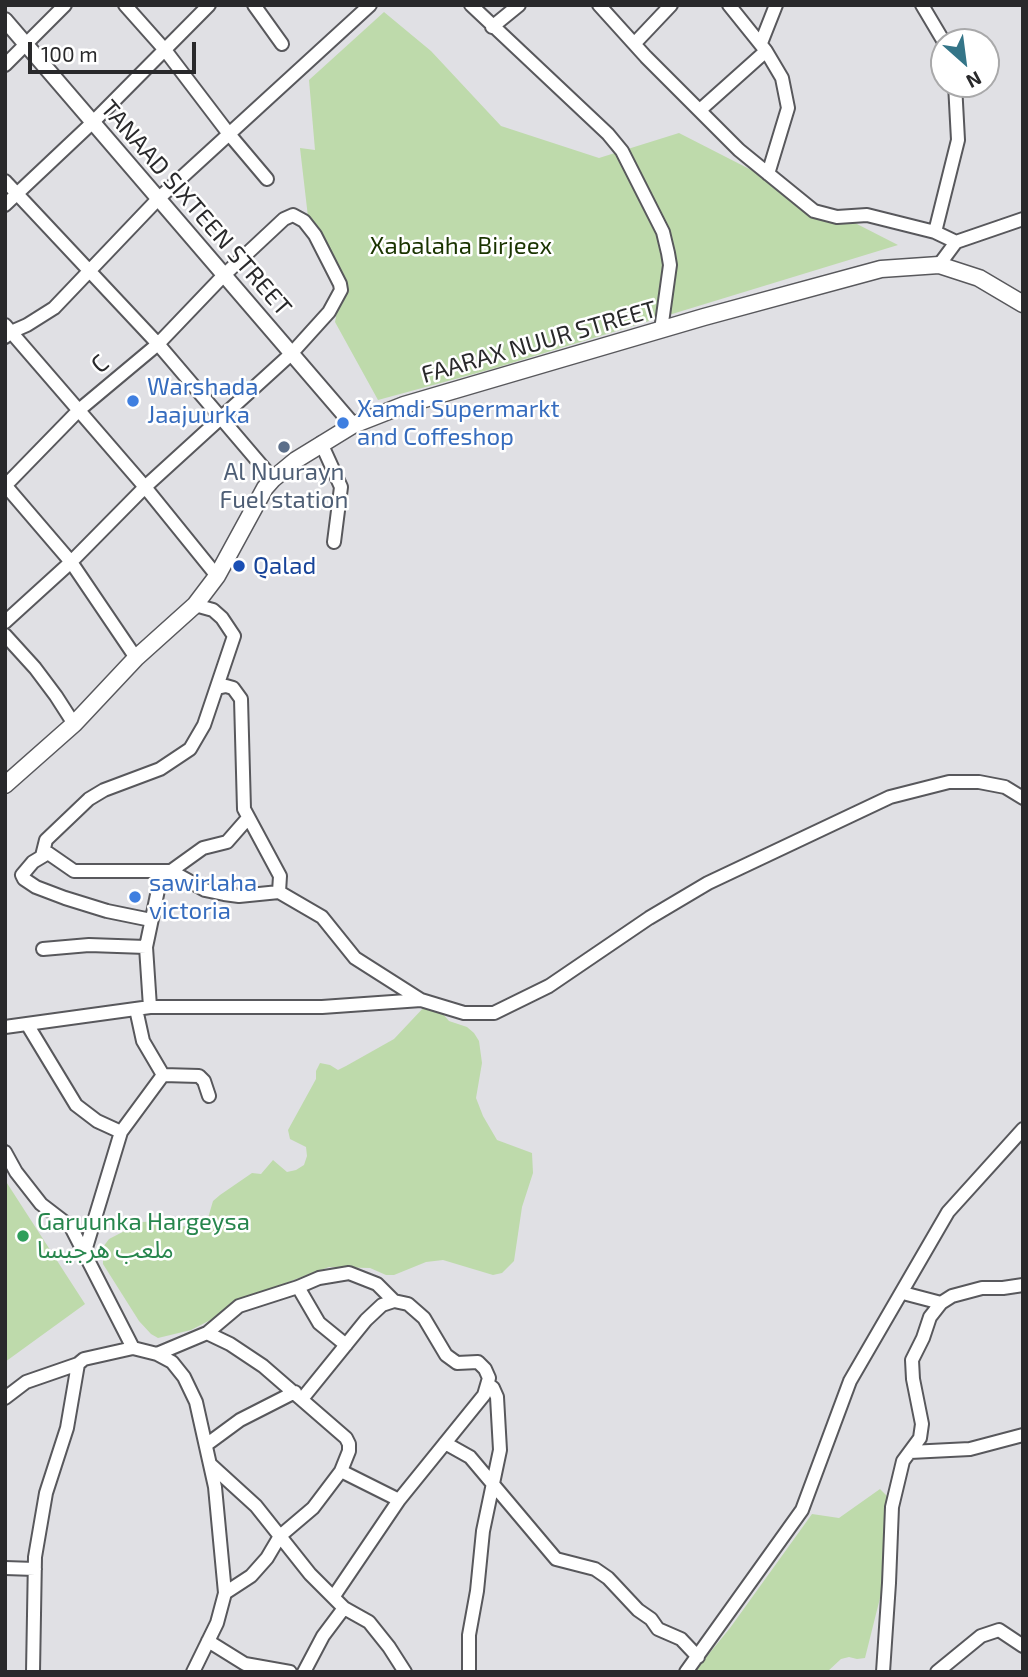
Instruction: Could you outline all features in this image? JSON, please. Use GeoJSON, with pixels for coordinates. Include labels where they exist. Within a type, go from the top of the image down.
{"type":"FeatureCollection","features":[{"type":"Feature","properties":{"kind":"main road","name":"FAARAX NUUR STREET"},"geometry":{"type":"LineString","coordinates":[[5,785],[74,724],[136,658],[195,605],[217,576],[265,488],[296,460],[353,425],[404,405],[881,269],[939,265],[979,278],[1023,304]]}},
{"type":"Feature","properties":{"kind":"street"},"geometry":{"type":"LineString","coordinates":[[5,65],[65,5]]}},
{"type":"Feature","properties":{"kind":"street"},"geometry":{"type":"LineString","coordinates":[[125,5],[165,50],[267,179]]}},
{"type":"Feature","properties":{"kind":"street"},"geometry":{"type":"LineString","coordinates":[[5,205],[92,123],[209,5]]}},
{"type":"Feature","properties":{"kind":"street"},"geometry":{"type":"LineString","coordinates":[[254,5],[282,44]]}},
{"type":"Feature","properties":{"kind":"street"},"geometry":{"type":"LineString","coordinates":[[217,576],[79,410],[7,331],[27,325],[54,308],[158,199],[370,5]]}},
{"type":"Feature","properties":{"kind":"street"},"geometry":{"type":"LineString","coordinates":[[471,5],[608,134],[622,151],[663,232],[668,253],[670,265],[661,330]]}},
{"type":"Feature","properties":{"kind":"street"},"geometry":{"type":"LineString","coordinates":[[492,27],[519,5]]}},
{"type":"Feature","properties":{"kind":"street"},"geometry":{"type":"LineString","coordinates":[[599,5],[739,150],[814,211],[837,217],[867,215],[935,232],[956,242]]}},
{"type":"Feature","properties":{"kind":"street"},"geometry":{"type":"LineString","coordinates":[[635,43],[671,5]]}},
{"type":"Feature","properties":{"kind":"street"},"geometry":{"type":"LineString","coordinates":[[729,5],[763,47],[782,78],[788,108],[768,174]]}},
{"type":"Feature","properties":{"kind":"street"},"geometry":{"type":"LineString","coordinates":[[699,110],[763,47],[776,5]]}},
{"type":"Feature","properties":{"kind":"street"},"geometry":{"type":"LineString","coordinates":[[922,5],[936,28]]}},
{"type":"Feature","properties":{"kind":"street","name":"TANAAD SIXTEEN STREET"},"geometry":{"type":"LineString","coordinates":[[5,20],[353,425]]}},
{"type":"Feature","properties":{"kind":"street"},"geometry":{"type":"LineString","coordinates":[[935,232],[958,140],[957,98]]}},
{"type":"Feature","properties":{"kind":"street"},"geometry":{"type":"LineString","coordinates":[[5,181],[158,344],[273,480]]}},
{"type":"Feature","properties":{"kind":"street","name":"C"},"geometry":{"type":"LineString","coordinates":[[5,486],[79,410],[158,344],[223,276],[284,219],[293,215],[304,221],[315,235],[341,290],[330,312],[291,354]]}},
{"type":"Feature","properties":{"kind":"street"},"geometry":{"type":"LineString","coordinates":[[939,265],[956,242],[1023,219]]}},
{"type":"Feature","properties":{"kind":"street"},"geometry":{"type":"LineString","coordinates":[[5,622],[71,562],[145,487],[291,354]]}},
{"type":"Feature","properties":{"kind":"street"},"geometry":{"type":"LineString","coordinates":[[321,443],[341,486],[334,542]]}},
{"type":"Feature","properties":{"kind":"street"},"geometry":{"type":"LineString","coordinates":[[5,486],[71,562],[136,658]]}},
{"type":"Feature","properties":{"kind":"street"},"geometry":{"type":"LineString","coordinates":[[42,856],[46,840],[89,799],[104,790],[160,769],[190,749],[204,725],[234,636],[213,610],[195,605]]}},
{"type":"Feature","properties":{"kind":"street"},"geometry":{"type":"LineString","coordinates":[[5,635],[35,668],[74,724]]}},
{"type":"Feature","properties":{"kind":"street"},"geometry":{"type":"LineString","coordinates":[[217,688],[233,688],[242,699],[244,809],[280,876],[279,892]]}},
{"type":"Feature","properties":{"kind":"street"},"geometry":{"type":"LineString","coordinates":[[151,920],[107,911],[65,898],[24,879],[22,875],[48,853],[74,871],[167,871],[205,890],[224,894],[239,896],[279,892],[322,917],[355,958],[421,1000],[464,1013],[494,1013],[549,986],[649,918],[708,883],[891,797],[949,782],[979,782],[1005,787],[1023,799]]}},
{"type":"Feature","properties":{"kind":"street"},"geometry":{"type":"LineString","coordinates":[[150,1007],[146,947],[151,920],[167,871],[204,848],[227,842],[248,818]]}},
{"type":"Feature","properties":{"kind":"street"},"geometry":{"type":"LineString","coordinates":[[43,949],[89,945],[146,947]]}},
{"type":"Feature","properties":{"kind":"street"},"geometry":{"type":"LineString","coordinates":[[5,1027],[150,1007],[322,1007],[421,1000]]}},
{"type":"Feature","properties":{"kind":"street"},"geometry":{"type":"LineString","coordinates":[[136,1009],[143,1041],[163,1075]]}},
{"type":"Feature","properties":{"kind":"street"},"geometry":{"type":"LineString","coordinates":[[27,1024],[76,1105],[97,1121],[121,1132]]}},
{"type":"Feature","properties":{"kind":"street"},"geometry":{"type":"LineString","coordinates":[[163,1075],[199,1076],[204,1081],[209,1096]]}},
{"type":"Feature","properties":{"kind":"street"},"geometry":{"type":"LineString","coordinates":[[85,1251],[121,1132],[163,1075]]}},
{"type":"Feature","properties":{"kind":"street"},"geometry":{"type":"LineString","coordinates":[[686,1672],[802,1510],[850,1381],[948,1213],[1023,1129]]}},
{"type":"Feature","properties":{"kind":"street"},"geometry":{"type":"LineString","coordinates":[[5,1152],[16,1172],[41,1204],[71,1227],[133,1348]]}},
{"type":"Feature","properties":{"kind":"street"},"geometry":{"type":"LineString","coordinates":[[156,1354],[207,1333],[239,1306],[319,1278],[349,1273],[377,1284],[394,1301],[408,1304],[424,1318],[446,1355],[457,1363],[478,1362],[485,1369],[489,1378],[484,1395],[399,1500],[334,1596]]}},
{"type":"Feature","properties":{"kind":"street"},"geometry":{"type":"LineString","coordinates":[[883,1672],[892,1507],[903,1461],[920,1438],[922,1424],[912,1360],[930,1317],[941,1303],[952,1296],[982,1288],[1023,1285]]}},
{"type":"Feature","properties":{"kind":"street"},"geometry":{"type":"LineString","coordinates":[[298,1287],[319,1324],[346,1345]]}},
{"type":"Feature","properties":{"kind":"street"},"geometry":{"type":"LineString","coordinates":[[903,1293],[941,1303]]}},
{"type":"Feature","properties":{"kind":"street"},"geometry":{"type":"LineString","coordinates":[[206,1445],[240,1420],[298,1396],[366,1320],[382,1306],[394,1301]]}},
{"type":"Feature","properties":{"kind":"street"},"geometry":{"type":"LineString","coordinates":[[207,1333],[230,1344],[263,1366],[346,1438],[349,1444],[341,1471],[313,1508],[280,1536],[267,1558],[251,1576],[225,1593]]}},
{"type":"Feature","properties":{"kind":"street"},"geometry":{"type":"LineString","coordinates":[[5,1398],[26,1382],[78,1364],[84,1359],[133,1348],[156,1354],[172,1362],[184,1377],[196,1402],[211,1465],[225,1593],[217,1623],[193,1672]]}},
{"type":"Feature","properties":{"kind":"street"},"geometry":{"type":"LineString","coordinates":[[33,1672],[35,1569],[46,1493],[67,1428],[78,1364]]}},
{"type":"Feature","properties":{"kind":"street"},"geometry":{"type":"LineString","coordinates":[[469,1672],[469,1635],[483,1531],[500,1450],[498,1407],[493,1388],[488,1384]]}},
{"type":"Feature","properties":{"kind":"street"},"geometry":{"type":"LineString","coordinates":[[910,1452],[970,1449],[1023,1435]]}},
{"type":"Feature","properties":{"kind":"street"},"geometry":{"type":"LineString","coordinates":[[445,1443],[470,1457],[556,1559],[595,1569],[651,1619],[658,1629],[681,1639],[698,1657]]}},
{"type":"Feature","properties":{"kind":"street"},"geometry":{"type":"LineString","coordinates":[[211,1465],[256,1506],[310,1574],[344,1608],[369,1622],[390,1647],[405,1672]]}},
{"type":"Feature","properties":{"kind":"street"},"geometry":{"type":"LineString","coordinates":[[341,1471],[399,1500]]}},
{"type":"Feature","properties":{"kind":"street"},"geometry":{"type":"LineString","coordinates":[[5,1569],[35,1569]]}},
{"type":"Feature","properties":{"kind":"street"},"geometry":{"type":"LineString","coordinates":[[304,1672],[323,1636],[344,1608]]}},
{"type":"Feature","properties":{"kind":"street"},"geometry":{"type":"LineString","coordinates":[[937,1672],[981,1636],[999,1630],[1023,1646]]}},
{"type":"Feature","properties":{"kind":"street"},"geometry":{"type":"LineString","coordinates":[[208,1641],[245,1664],[290,1672]]}},
{"type":"Feature","properties":{"kind":"green space","name":"Xabalaha Birjeex"},"geometry":{"type":"Polygon","coordinates":[[[384,12],[431,51],[501,126],[599,158],[679,133],[898,245],[492,369],[378,400],[335,322],[341,290],[308,217],[300,148],[315,150],[309,80],[384,12]]]}},
{"type":"Feature","properties":{"kind":"green space"},"geometry":{"type":"Polygon","coordinates":[[[426,1005],[436,1006],[449,1021],[467,1027],[474,1033],[479,1041],[482,1063],[476,1098],[483,1116],[497,1140],[532,1153],[533,1173],[522,1207],[514,1261],[502,1273],[493,1275],[443,1260],[426,1262],[394,1275],[386,1275],[370,1268],[329,1267],[242,1299],[222,1314],[191,1330],[158,1338],[151,1334],[139,1321],[103,1264],[103,1247],[109,1239],[142,1222],[162,1221],[180,1227],[200,1223],[208,1218],[213,1201],[252,1173],[261,1174],[273,1160],[287,1172],[304,1165],[306,1147],[290,1139],[288,1130],[316,1079],[320,1063],[338,1070],[346,1066],[394,1039],[426,1005]]]}},
{"type":"Feature","properties":{"kind":"green space","name":"Garuunka Hargeysa ملعب هرجيسا"},"geometry":{"type":"Polygon","coordinates":[[[5,1180],[85,1304],[5,1362],[5,1180]]]}},
{"type":"Feature","properties":{"kind":"green space"},"geometry":{"type":"Polygon","coordinates":[[[880,1489],[887,1496],[882,1590],[865,1658],[841,1659],[827,1672],[694,1672],[730,1628],[812,1514],[839,1518],[880,1489]]]}},
{"type":"Feature","properties":{"kind":"place","name":"Warshada Jaajuurka"},"geometry":{"type":"Point","coordinates":[133,401]}},
{"type":"Feature","properties":{"kind":"place","name":"Xamdi Supermarkt and Coffeshop"},"geometry":{"type":"Point","coordinates":[343,423]}},
{"type":"Feature","properties":{"kind":"place","name":"Al Nuurayn Fuel station"},"geometry":{"type":"Point","coordinates":[284,447]}},
{"type":"Feature","properties":{"kind":"place","name":"Qalad"},"geometry":{"type":"Point","coordinates":[239,566]}},
{"type":"Feature","properties":{"kind":"place","name":"sawirlaha victoria"},"geometry":{"type":"Point","coordinates":[135,897]}},
{"type":"Feature","properties":{"kind":"place","name":"Garuunka Hargeysa ملعب هرجيسا"},"geometry":{"type":"Point","coordinates":[23,1236]}}]}
